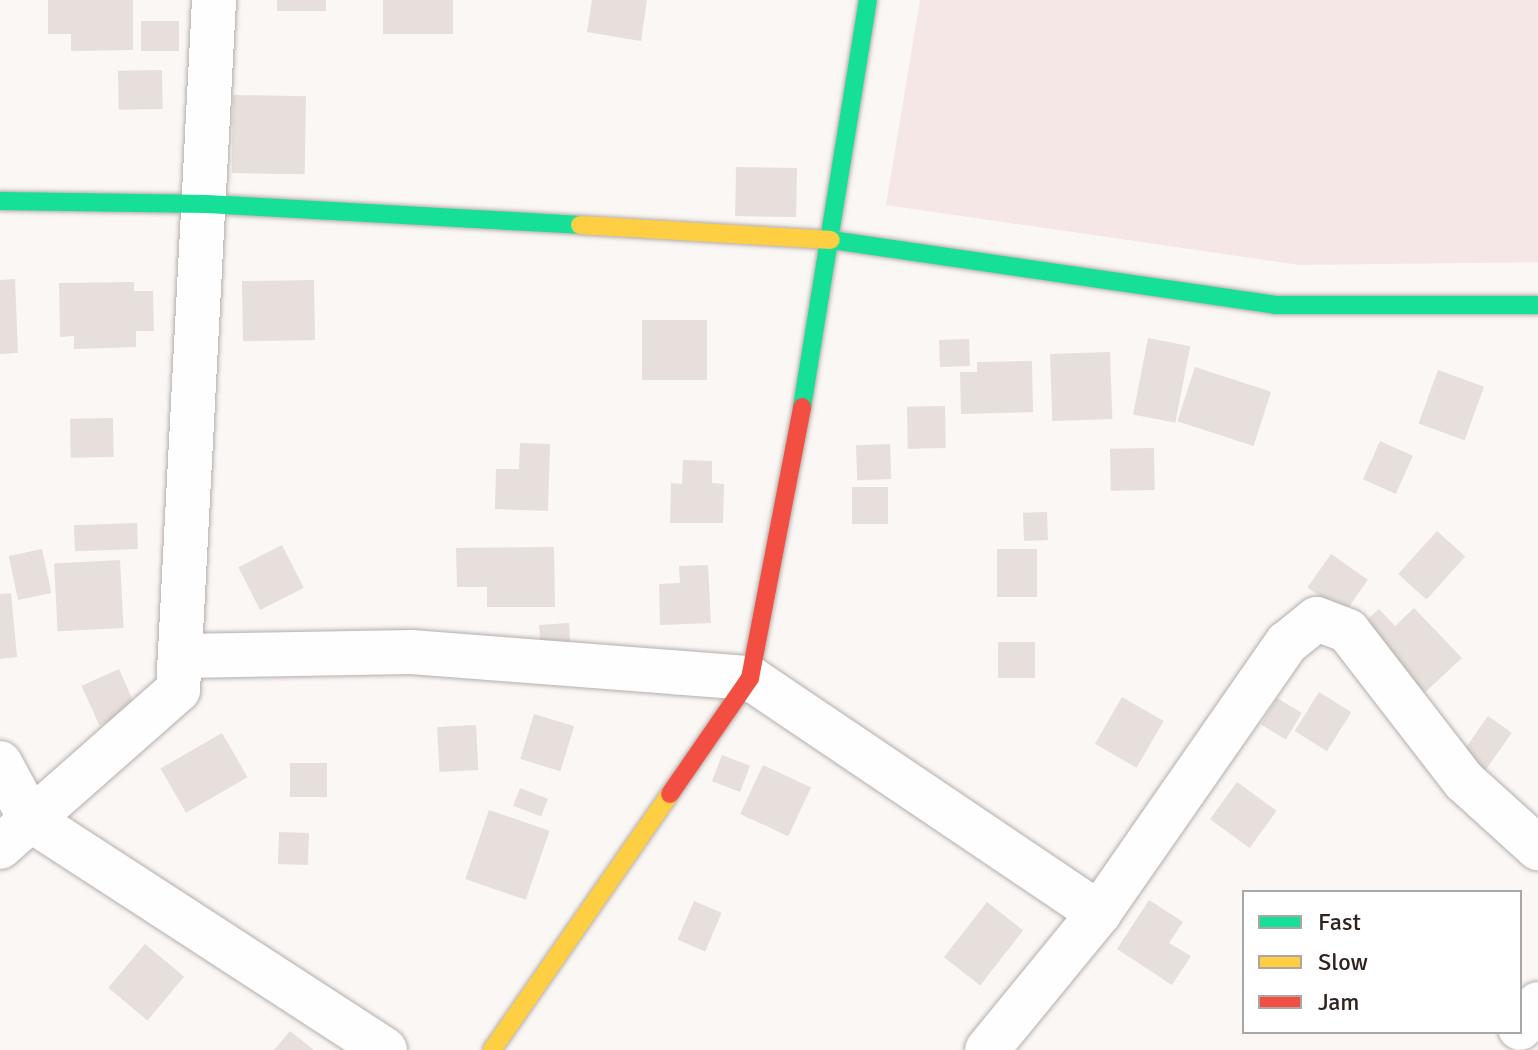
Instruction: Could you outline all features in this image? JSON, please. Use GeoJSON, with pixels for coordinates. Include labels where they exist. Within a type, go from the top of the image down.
{"type":"FeatureCollection","features":[{"type":"Feature","properties":{"kind":"street"},"geometry":{"type":"LineString","coordinates":[[16,834],[178,690],[207,204],[214,0]]}},
{"type":"Feature","properties":{"kind":"street"},"geometry":{"type":"LineString","coordinates":[[492,1050],[750,678],[834,240],[868,0]]}},
{"type":"Feature","properties":{"kind":"street"},"geometry":{"type":"LineString","coordinates":[[0,201],[207,204],[834,240],[1275,305],[1538,305]]}},
{"type":"Feature","properties":{"kind":"street"},"geometry":{"type":"LineString","coordinates":[[987,1050],[1099,913],[1287,643],[1317,619],[1348,631],[1464,781],[1538,848]]}},
{"type":"Feature","properties":{"kind":"street"},"geometry":{"type":"LineString","coordinates":[[182,656],[411,652],[750,678],[1099,913]]}},
{"type":"Feature","properties":{"kind":"street"},"geometry":{"type":"LineString","coordinates":[[0,763],[16,834],[385,1050]]}},
{"type":"Feature","properties":{"kind":"street"},"geometry":{"type":"LineString","coordinates":[[1522,1025],[1538,1004]]}},
{"type":"Feature","properties":{"kind":"shaded area"},"geometry":{"type":"Polygon","coordinates":[[[920,0],[1538,0],[1538,262],[1300,265],[886,205],[920,0]]]}},
{"type":"Feature","properties":{"kind":"building"},"geometry":{"type":"Polygon","coordinates":[[[48,0],[133,0],[133,50],[71,51],[71,34],[48,34],[48,0]]]}},
{"type":"Feature","properties":{"kind":"building"},"geometry":{"type":"Polygon","coordinates":[[[277,0],[326,0],[326,11],[277,11],[277,0]]]}},
{"type":"Feature","properties":{"kind":"building"},"geometry":{"type":"Polygon","coordinates":[[[383,0],[453,0],[453,34],[383,34],[383,0]]]}},
{"type":"Feature","properties":{"kind":"building"},"geometry":{"type":"Polygon","coordinates":[[[592,0],[647,0],[641,41],[587,32],[592,0]]]}},
{"type":"Feature","properties":{"kind":"building"},"geometry":{"type":"Polygon","coordinates":[[[141,21],[179,21],[179,51],[141,51],[141,21]]]}},
{"type":"Feature","properties":{"kind":"building"},"geometry":{"type":"Polygon","coordinates":[[[162,70],[163,109],[119,110],[118,71],[162,70]]]}},
{"type":"Feature","properties":{"kind":"building"},"geometry":{"type":"Polygon","coordinates":[[[233,95],[306,96],[305,174],[232,173],[233,95]]]}},
{"type":"Feature","properties":{"kind":"building"},"geometry":{"type":"Polygon","coordinates":[[[736,167],[797,168],[796,217],[735,216],[736,167]]]}},
{"type":"Feature","properties":{"kind":"building"},"geometry":{"type":"Polygon","coordinates":[[[15,279],[18,353],[0,354],[0,280],[15,279]]]}},
{"type":"Feature","properties":{"kind":"building"},"geometry":{"type":"Polygon","coordinates":[[[314,280],[315,340],[243,341],[242,281],[314,280]]]}},
{"type":"Feature","properties":{"kind":"building"},"geometry":{"type":"Polygon","coordinates":[[[134,282],[134,291],[153,291],[154,331],[136,331],[136,347],[74,349],[74,336],[60,337],[59,283],[134,282]]]}},
{"type":"Feature","properties":{"kind":"building"},"geometry":{"type":"Polygon","coordinates":[[[642,320],[707,320],[707,380],[642,380],[642,320]]]}},
{"type":"Feature","properties":{"kind":"building"},"geometry":{"type":"Polygon","coordinates":[[[1148,338],[1190,346],[1175,423],[1133,415],[1148,338]]]}},
{"type":"Feature","properties":{"kind":"building"},"geometry":{"type":"Polygon","coordinates":[[[969,339],[970,366],[940,367],[939,340],[969,339]]]}},
{"type":"Feature","properties":{"kind":"building"},"geometry":{"type":"Polygon","coordinates":[[[1110,352],[1112,419],[1052,421],[1050,354],[1110,352]]]}},
{"type":"Feature","properties":{"kind":"building"},"geometry":{"type":"Polygon","coordinates":[[[1032,361],[1033,412],[961,414],[960,372],[977,372],[977,362],[1032,361]]]}},
{"type":"Feature","properties":{"kind":"building"},"geometry":{"type":"Polygon","coordinates":[[[1195,367],[1271,392],[1253,446],[1177,421],[1195,367]]]}},
{"type":"Feature","properties":{"kind":"building"},"geometry":{"type":"Polygon","coordinates":[[[1438,370],[1484,387],[1465,440],[1419,424],[1438,370]]]}},
{"type":"Feature","properties":{"kind":"building"},"geometry":{"type":"Polygon","coordinates":[[[945,406],[946,448],[908,449],[907,407],[945,406]]]}},
{"type":"Feature","properties":{"kind":"building"},"geometry":{"type":"Polygon","coordinates":[[[113,418],[114,457],[71,458],[70,419],[113,418]]]}},
{"type":"Feature","properties":{"kind":"building"},"geometry":{"type":"Polygon","coordinates":[[[1380,441],[1413,456],[1396,494],[1363,479],[1380,441]]]}},
{"type":"Feature","properties":{"kind":"building"},"geometry":{"type":"Polygon","coordinates":[[[520,443],[550,444],[548,511],[495,509],[496,469],[519,469],[520,443]]]}},
{"type":"Feature","properties":{"kind":"building"},"geometry":{"type":"Polygon","coordinates":[[[890,444],[891,479],[857,480],[856,445],[890,444]]]}},
{"type":"Feature","properties":{"kind":"building"},"geometry":{"type":"Polygon","coordinates":[[[1154,448],[1155,490],[1111,491],[1110,449],[1154,448]]]}},
{"type":"Feature","properties":{"kind":"building"},"geometry":{"type":"Polygon","coordinates":[[[683,460],[712,461],[712,483],[724,484],[723,523],[670,523],[671,483],[682,484],[683,460]]]}},
{"type":"Feature","properties":{"kind":"building"},"geometry":{"type":"Polygon","coordinates":[[[852,487],[888,487],[888,524],[852,524],[852,487]]]}},
{"type":"Feature","properties":{"kind":"building"},"geometry":{"type":"Polygon","coordinates":[[[1047,512],[1048,540],[1024,541],[1023,513],[1047,512]]]}},
{"type":"Feature","properties":{"kind":"building"},"geometry":{"type":"Polygon","coordinates":[[[137,523],[138,549],[75,551],[74,525],[137,523]]]}},
{"type":"Feature","properties":{"kind":"building"},"geometry":{"type":"Polygon","coordinates":[[[1437,531],[1465,556],[1426,600],[1398,574],[1437,531]]]}},
{"type":"Feature","properties":{"kind":"building"},"geometry":{"type":"Polygon","coordinates":[[[282,545],[304,588],[260,610],[238,567],[282,545]]]}},
{"type":"Feature","properties":{"kind":"building"},"geometry":{"type":"Polygon","coordinates":[[[554,547],[555,607],[487,607],[487,587],[457,587],[456,548],[554,547]]]}},
{"type":"Feature","properties":{"kind":"building"},"geometry":{"type":"Polygon","coordinates":[[[42,549],[51,593],[18,600],[9,556],[42,549]]]}},
{"type":"Feature","properties":{"kind":"building"},"geometry":{"type":"Polygon","coordinates":[[[997,549],[1037,549],[1037,597],[997,597],[997,549]]]}},
{"type":"Feature","properties":{"kind":"building"},"geometry":{"type":"Polygon","coordinates":[[[1331,554],[1368,580],[1344,613],[1307,588],[1331,554]]]}},
{"type":"Feature","properties":{"kind":"building"},"geometry":{"type":"Polygon","coordinates":[[[120,560],[124,628],[58,631],[54,563],[120,560]]]}},
{"type":"Feature","properties":{"kind":"building"},"geometry":{"type":"Polygon","coordinates":[[[708,565],[711,623],[660,625],[659,584],[680,583],[679,566],[708,565]]]}},
{"type":"Feature","properties":{"kind":"building"},"geometry":{"type":"Polygon","coordinates":[[[11,593],[17,657],[0,659],[0,594],[11,593]]]}},
{"type":"Feature","properties":{"kind":"building"},"geometry":{"type":"Polygon","coordinates":[[[1414,608],[1462,658],[1421,696],[1357,629],[1379,609],[1395,626],[1414,608]]]}},
{"type":"Feature","properties":{"kind":"building"},"geometry":{"type":"Polygon","coordinates":[[[569,623],[571,653],[541,655],[539,625],[569,623]]]}},
{"type":"Feature","properties":{"kind":"building"},"geometry":{"type":"Polygon","coordinates":[[[998,642],[1035,642],[1035,678],[998,678],[998,642]]]}},
{"type":"Feature","properties":{"kind":"building"},"geometry":{"type":"Polygon","coordinates":[[[119,669],[137,709],[99,726],[82,686],[119,669]]]}},
{"type":"Feature","properties":{"kind":"building"},"geometry":{"type":"Polygon","coordinates":[[[1319,692],[1351,712],[1327,751],[1295,731],[1319,692]]]}},
{"type":"Feature","properties":{"kind":"building"},"geometry":{"type":"Polygon","coordinates":[[[1122,697],[1164,721],[1137,768],[1095,744],[1122,697]]]}},
{"type":"Feature","properties":{"kind":"building"},"geometry":{"type":"Polygon","coordinates":[[[1277,698],[1302,713],[1286,740],[1261,725],[1277,698]]]}},
{"type":"Feature","properties":{"kind":"building"},"geometry":{"type":"Polygon","coordinates":[[[534,714],[574,726],[560,771],[520,759],[534,714]]]}},
{"type":"Feature","properties":{"kind":"building"},"geometry":{"type":"Polygon","coordinates":[[[1488,716],[1512,733],[1483,774],[1459,757],[1488,716]]]}},
{"type":"Feature","properties":{"kind":"building"},"geometry":{"type":"Polygon","coordinates":[[[476,725],[478,770],[439,772],[437,727],[476,725]]]}},
{"type":"Feature","properties":{"kind":"building"},"geometry":{"type":"Polygon","coordinates":[[[222,733],[248,777],[186,813],[161,768],[222,733]]]}},
{"type":"Feature","properties":{"kind":"building"},"geometry":{"type":"Polygon","coordinates":[[[722,755],[750,766],[740,792],[712,781],[722,755]]]}},
{"type":"Feature","properties":{"kind":"building"},"geometry":{"type":"Polygon","coordinates":[[[290,763],[327,763],[327,797],[290,797],[290,763]]]}},
{"type":"Feature","properties":{"kind":"building"},"geometry":{"type":"Polygon","coordinates":[[[763,765],[811,787],[788,836],[740,814],[763,765]]]}},
{"type":"Feature","properties":{"kind":"building"},"geometry":{"type":"Polygon","coordinates":[[[1237,782],[1277,811],[1250,848],[1210,819],[1237,782]]]}},
{"type":"Feature","properties":{"kind":"building"},"geometry":{"type":"Polygon","coordinates":[[[520,788],[548,799],[541,816],[513,806],[520,788]]]}},
{"type":"Feature","properties":{"kind":"building"},"geometry":{"type":"Polygon","coordinates":[[[489,810],[550,831],[526,900],[465,879],[489,810]]]}},
{"type":"Feature","properties":{"kind":"building"},"geometry":{"type":"Polygon","coordinates":[[[279,832],[309,833],[308,865],[278,864],[279,832]]]}},
{"type":"Feature","properties":{"kind":"building"},"geometry":{"type":"Polygon","coordinates":[[[1149,900],[1183,922],[1169,943],[1191,956],[1172,985],[1117,949],[1149,900]]]}},
{"type":"Feature","properties":{"kind":"building"},"geometry":{"type":"Polygon","coordinates":[[[694,901],[722,913],[705,951],[678,940],[694,901]]]}},
{"type":"Feature","properties":{"kind":"building"},"geometry":{"type":"Polygon","coordinates":[[[987,902],[1023,930],[980,985],[944,957],[987,902]]]}},
{"type":"Feature","properties":{"kind":"building"},"geometry":{"type":"Polygon","coordinates":[[[145,944],[184,977],[147,1020],[108,988],[145,944]]]}},
{"type":"Feature","properties":{"kind":"building"},"geometry":{"type":"Polygon","coordinates":[[[290,1031],[314,1050],[274,1050],[290,1031]]]}},
{"type":"Feature","properties":{"kind":"traffic: fast"},"geometry":{"type":"LineString","coordinates":[[802,407],[868,0]]}},
{"type":"Feature","properties":{"kind":"traffic: fast"},"geometry":{"type":"LineString","coordinates":[[0,201],[207,204],[580,225]]}},
{"type":"Feature","properties":{"kind":"traffic: fast"},"geometry":{"type":"LineString","coordinates":[[831,240],[1275,305],[1538,305]]}},
{"type":"Feature","properties":{"kind":"traffic: slow"},"geometry":{"type":"LineString","coordinates":[[580,225],[831,240]]}},
{"type":"Feature","properties":{"kind":"traffic: slow"},"geometry":{"type":"LineString","coordinates":[[492,1050],[670,794]]}},
{"type":"Feature","properties":{"kind":"traffic: jam"},"geometry":{"type":"LineString","coordinates":[[670,794],[750,678],[802,407]]}}]}
